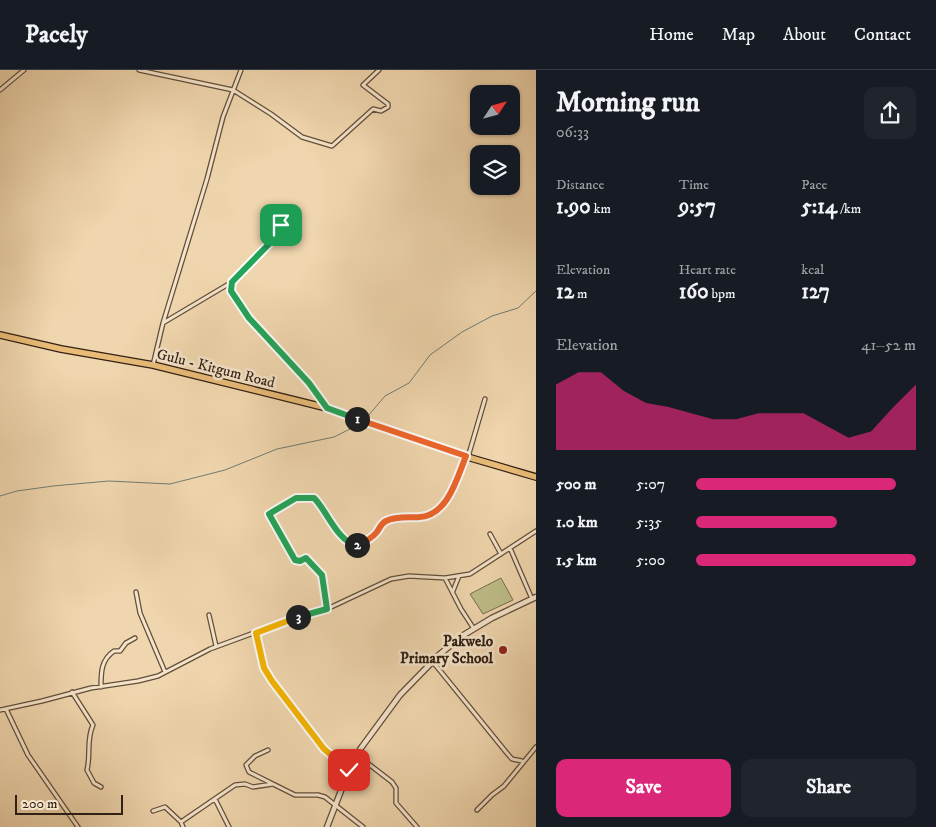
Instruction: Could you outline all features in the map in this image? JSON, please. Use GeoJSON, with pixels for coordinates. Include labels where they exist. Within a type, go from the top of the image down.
{"type":"FeatureCollection","features":[{"type":"Feature","properties":{"kind":"main road","name":"Gulu - Kitgum Road"},"geometry":{"type":"LineString","coordinates":[[0,335],[61,349],[153,365],[327,408],[467,456],[536,477]]}},
{"type":"Feature","properties":{"kind":"street"},"geometry":{"type":"LineString","coordinates":[[0,90],[24,70]]}},
{"type":"Feature","properties":{"kind":"street"},"geometry":{"type":"LineString","coordinates":[[139,70],[167,73],[202,84],[233,90],[271,114],[302,137],[319,140],[332,146],[373,110],[381,111],[388,107],[387,103],[363,85],[380,70]]}},
{"type":"Feature","properties":{"kind":"street"},"geometry":{"type":"LineString","coordinates":[[153,365],[163,323],[207,179],[223,117],[241,70]]}},
{"type":"Feature","properties":{"kind":"street"},"geometry":{"type":"LineString","coordinates":[[163,323],[232,282],[269,244],[281,225],[296,230]]}},
{"type":"Feature","properties":{"kind":"street"},"geometry":{"type":"LineString","coordinates":[[232,282],[231,291],[249,318],[309,383],[327,408]]}},
{"type":"Feature","properties":{"kind":"street"},"geometry":{"type":"LineString","coordinates":[[327,609],[321,572],[306,558],[300,561],[295,560],[269,514],[296,498],[314,498],[350,543],[360,544],[375,534],[381,525],[388,520],[422,517],[437,512],[448,495],[467,456],[484,399]]}},
{"type":"Feature","properties":{"kind":"street"},"geometry":{"type":"LineString","coordinates":[[0,710],[72,692],[138,681],[165,672],[216,646],[308,613],[327,609],[391,579],[409,576],[445,578],[470,574],[536,531]]}},
{"type":"Feature","properties":{"kind":"street"},"geometry":{"type":"LineString","coordinates":[[490,534],[501,554]]}},
{"type":"Feature","properties":{"kind":"street"},"geometry":{"type":"LineString","coordinates":[[328,826],[349,770],[394,701],[450,645],[474,629],[534,598],[510,548]]}},
{"type":"Feature","properties":{"kind":"street"},"geometry":{"type":"LineString","coordinates":[[453,591],[459,576]]}},
{"type":"Feature","properties":{"kind":"street"},"geometry":{"type":"LineString","coordinates":[[445,578],[474,629]]}},
{"type":"Feature","properties":{"kind":"street"},"geometry":{"type":"LineString","coordinates":[[136,592],[140,613],[165,672]]}},
{"type":"Feature","properties":{"kind":"street"},"geometry":{"type":"LineString","coordinates":[[209,615],[216,646]]}},
{"type":"Feature","properties":{"kind":"street"},"geometry":{"type":"LineString","coordinates":[[256,633],[264,668],[272,681],[324,749],[349,770]]}},
{"type":"Feature","properties":{"kind":"street"},"geometry":{"type":"LineString","coordinates":[[101,686],[104,660],[114,651],[120,651],[126,643],[135,638]]}},
{"type":"Feature","properties":{"kind":"street"},"geometry":{"type":"LineString","coordinates":[[433,662],[512,759],[522,761]]}},
{"type":"Feature","properties":{"kind":"street"},"geometry":{"type":"LineString","coordinates":[[72,692],[93,725],[88,744],[90,756],[86,770],[94,783],[102,787]]}},
{"type":"Feature","properties":{"kind":"street"},"geometry":{"type":"LineString","coordinates":[[6,708],[28,755],[78,827]]}},
{"type":"Feature","properties":{"kind":"street"},"geometry":{"type":"LineString","coordinates":[[477,810],[504,786],[522,761],[536,747]]}},
{"type":"Feature","properties":{"kind":"street"},"geometry":{"type":"LineString","coordinates":[[268,750],[255,756],[246,764],[249,772],[294,795],[318,795],[325,797],[363,827]]}},
{"type":"Feature","properties":{"kind":"street"},"geometry":{"type":"LineString","coordinates":[[357,755],[392,782],[396,788],[396,803],[418,827]]}},
{"type":"Feature","properties":{"kind":"street"},"geometry":{"type":"LineString","coordinates":[[181,822],[235,785],[245,784],[254,787],[273,784]]}},
{"type":"Feature","properties":{"kind":"street"},"geometry":{"type":"LineString","coordinates":[[215,800],[229,827]]}},
{"type":"Feature","properties":{"kind":"street"},"geometry":{"type":"LineString","coordinates":[[153,811],[165,807],[181,822],[183,827]]}},
{"type":"Feature","properties":{"kind":"green space"},"geometry":{"type":"Polygon","coordinates":[[[501,578],[513,600],[483,614],[470,594],[501,578]]]}},
{"type":"Feature","properties":{"kind":"waterway"},"geometry":{"type":"LineString","coordinates":[[368,416],[385,396],[409,383],[430,355],[462,332],[492,316],[518,308],[536,291]]}},
{"type":"Feature","properties":{"kind":"waterway"},"geometry":{"type":"LineString","coordinates":[[0,496],[17,491],[53,486],[109,481],[170,484],[225,470],[277,449],[334,437],[362,423]]}},
{"type":"Feature","properties":{"kind":"place","name":"Pakwelo Primary School"},"geometry":{"type":"Point","coordinates":[503,650]}},
{"type":"Feature","properties":{"kind":"route"},"geometry":{"type":"LineString","coordinates":[[281,225],[269,244],[230,286],[236,300],[253,323],[270,339],[309,383],[327,408],[466,456],[444,503],[437,512],[422,517],[388,520],[381,525],[375,534],[360,544],[350,543],[332,523],[314,498],[296,498],[269,514],[295,560],[300,561],[306,558],[321,572],[327,609],[308,613],[256,633],[264,668],[289,705],[324,749],[349,770]]}}]}
